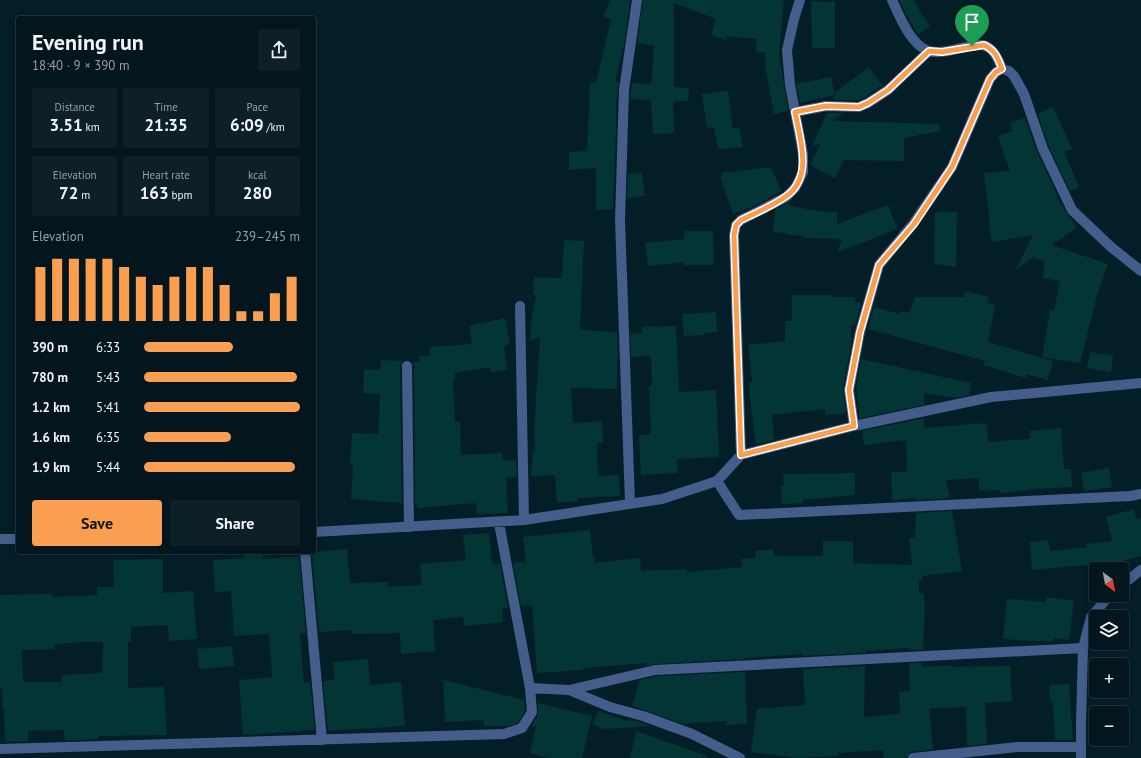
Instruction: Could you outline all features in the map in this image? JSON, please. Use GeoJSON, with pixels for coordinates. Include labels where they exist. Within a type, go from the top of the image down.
{"type":"FeatureCollection","features":[{"type":"Feature","properties":{"kind":"street"},"geometry":{"type":"LineString","coordinates":[[630,503],[620,220],[624,90],[637,0]]}},
{"type":"Feature","properties":{"kind":"street"},"geometry":{"type":"LineString","coordinates":[[741,455],[734,235],[736,225],[741,220],[786,197],[795,188],[803,172],[803,154],[790,85],[787,50],[800,0]]}},
{"type":"Feature","properties":{"kind":"street"},"geometry":{"type":"LineString","coordinates":[[892,0],[901,20],[917,44],[929,51],[942,52],[984,45],[991,48],[998,58],[1002,69],[1014,76],[1024,94],[1043,149],[1072,210],[1111,247],[1141,271]]}},
{"type":"Feature","properties":{"kind":"street"},"geometry":{"type":"LineString","coordinates":[[795,112],[826,106],[859,107],[868,103],[888,90],[929,51]]}},
{"type":"Feature","properties":{"kind":"street"},"geometry":{"type":"LineString","coordinates":[[854,426],[849,390],[860,332],[879,265],[914,224],[952,167],[990,79],[996,72],[1002,69]]}},
{"type":"Feature","properties":{"kind":"street"},"geometry":{"type":"LineString","coordinates":[[520,306],[524,520]]}},
{"type":"Feature","properties":{"kind":"street"},"geometry":{"type":"LineString","coordinates":[[407,366],[409,527]]}},
{"type":"Feature","properties":{"kind":"street"},"geometry":{"type":"LineString","coordinates":[[316,532],[499,523],[662,499],[717,481],[741,455],[854,426],[991,397],[1141,383]]}},
{"type":"Feature","properties":{"kind":"street"},"geometry":{"type":"LineString","coordinates":[[717,481],[738,515],[1130,496],[1141,494]]}},
{"type":"Feature","properties":{"kind":"street"},"geometry":{"type":"LineString","coordinates":[[0,748],[504,734],[522,728],[532,712],[530,688],[499,523]]}},
{"type":"Feature","properties":{"kind":"street"},"geometry":{"type":"LineString","coordinates":[[0,539],[16,539]]}},
{"type":"Feature","properties":{"kind":"street"},"geometry":{"type":"LineString","coordinates":[[305,554],[322,740]]}},
{"type":"Feature","properties":{"kind":"street"},"geometry":{"type":"LineString","coordinates":[[1129,579],[1141,570]]}},
{"type":"Feature","properties":{"kind":"street"},"geometry":{"type":"LineString","coordinates":[[1081,758],[1083,648],[1091,617],[1104,602]]}},
{"type":"Feature","properties":{"kind":"street"},"geometry":{"type":"LineString","coordinates":[[530,688],[569,690],[655,670],[1083,648]]}},
{"type":"Feature","properties":{"kind":"street"},"geometry":{"type":"LineString","coordinates":[[569,690],[610,707],[643,716],[692,734],[740,758]]}},
{"type":"Feature","properties":{"kind":"street"},"geometry":{"type":"LineString","coordinates":[[913,758],[1018,747],[1081,747]]}},
{"type":"Feature","properties":{"kind":"building"},"geometry":{"type":"Polygon","coordinates":[[[611,0],[630,0],[625,40],[615,82],[619,82],[616,99],[613,209],[596,210],[596,168],[569,170],[569,152],[587,151],[590,83],[596,83],[611,19],[603,16],[611,0]]]}},
{"type":"Feature","properties":{"kind":"building"},"geometry":{"type":"Polygon","coordinates":[[[643,0],[784,0],[779,54],[788,111],[774,114],[765,65],[766,53],[756,52],[757,39],[727,36],[726,40],[711,35],[716,19],[674,3],[674,87],[689,88],[688,101],[673,102],[674,133],[653,134],[651,100],[630,99],[632,83],[651,85],[654,46],[637,43],[643,0]]]}},
{"type":"Feature","properties":{"kind":"building"},"geometry":{"type":"Polygon","coordinates":[[[899,0],[913,0],[930,27],[918,34],[899,0]]]}},
{"type":"Feature","properties":{"kind":"building"},"geometry":{"type":"Polygon","coordinates":[[[811,1],[835,2],[835,48],[812,48],[811,1]]]}},
{"type":"Feature","properties":{"kind":"building"},"geometry":{"type":"Polygon","coordinates":[[[869,67],[882,85],[858,100],[833,100],[837,91],[869,67]]]}},
{"type":"Feature","properties":{"kind":"building"},"geometry":{"type":"Polygon","coordinates":[[[831,77],[835,95],[800,103],[796,84],[831,77]]]}},
{"type":"Feature","properties":{"kind":"building"},"geometry":{"type":"Polygon","coordinates":[[[728,91],[733,129],[739,128],[743,147],[718,149],[714,127],[707,128],[702,94],[728,91]]]}},
{"type":"Feature","properties":{"kind":"building"},"geometry":{"type":"Polygon","coordinates":[[[1053,107],[1072,149],[1064,152],[1079,187],[1070,191],[1049,147],[1038,114],[1053,107]]]}},
{"type":"Feature","properties":{"kind":"building"},"geometry":{"type":"Polygon","coordinates":[[[827,113],[844,113],[832,121],[939,124],[940,131],[904,138],[904,161],[844,160],[835,178],[810,165],[821,143],[812,146],[827,113]]]}},
{"type":"Feature","properties":{"kind":"building"},"geometry":{"type":"Polygon","coordinates":[[[1025,118],[1037,152],[1058,196],[1056,197],[1077,228],[1051,245],[1108,264],[1096,299],[1080,363],[1042,357],[1050,310],[1054,311],[1060,281],[1043,278],[1045,262],[1034,257],[1016,269],[1033,235],[992,242],[984,173],[1010,171],[998,136],[1013,131],[1010,123],[1025,118]]]}},
{"type":"Feature","properties":{"kind":"building"},"geometry":{"type":"Polygon","coordinates":[[[770,167],[782,191],[752,207],[733,214],[720,177],[723,176],[722,173],[770,167]]]}},
{"type":"Feature","properties":{"kind":"building"},"geometry":{"type":"Polygon","coordinates":[[[642,173],[645,196],[627,198],[628,174],[642,173]]]}},
{"type":"Feature","properties":{"kind":"building"},"geometry":{"type":"Polygon","coordinates":[[[788,203],[790,206],[824,212],[837,212],[837,224],[888,205],[897,229],[838,252],[842,239],[803,238],[805,236],[773,232],[775,210],[788,203]]]}},
{"type":"Feature","properties":{"kind":"building"},"geometry":{"type":"Polygon","coordinates":[[[935,212],[957,212],[956,267],[934,264],[935,212]]]}},
{"type":"Feature","properties":{"kind":"building"},"geometry":{"type":"Polygon","coordinates":[[[684,231],[713,231],[714,265],[684,265],[684,262],[648,266],[645,243],[684,239],[684,231]]]}},
{"type":"Feature","properties":{"kind":"building"},"geometry":{"type":"Polygon","coordinates":[[[564,240],[584,241],[580,330],[617,332],[617,389],[571,388],[573,423],[602,421],[603,443],[597,443],[598,476],[619,475],[620,496],[578,498],[578,501],[557,503],[555,475],[531,476],[533,451],[535,451],[534,430],[540,338],[530,340],[531,323],[536,295],[533,295],[534,277],[562,278],[564,240]]]}},
{"type":"Feature","properties":{"kind":"building"},"geometry":{"type":"Polygon","coordinates":[[[965,291],[989,297],[987,303],[995,305],[988,342],[1053,361],[1048,380],[1027,374],[1026,378],[984,365],[985,361],[868,329],[874,307],[900,314],[900,311],[909,313],[915,297],[964,297],[965,291]]]}},
{"type":"Feature","properties":{"kind":"building"},"geometry":{"type":"Polygon","coordinates":[[[792,295],[832,295],[832,297],[855,297],[855,301],[861,303],[855,326],[851,325],[851,344],[843,389],[846,413],[825,415],[825,409],[772,415],[774,440],[756,444],[748,383],[752,382],[748,345],[785,341],[785,321],[792,321],[792,295]]]}},
{"type":"Feature","properties":{"kind":"building"},"geometry":{"type":"Polygon","coordinates":[[[716,312],[717,332],[704,333],[704,335],[684,336],[682,314],[716,312]]]}},
{"type":"Feature","properties":{"kind":"building"},"geometry":{"type":"Polygon","coordinates":[[[505,318],[510,344],[504,346],[507,370],[491,372],[491,367],[455,373],[455,378],[453,378],[455,422],[460,422],[461,455],[502,453],[503,461],[516,460],[517,477],[506,477],[508,513],[477,514],[476,503],[417,508],[417,504],[415,504],[414,366],[412,362],[420,362],[419,356],[430,356],[430,347],[472,344],[469,326],[505,318]]]}},
{"type":"Feature","properties":{"kind":"building"},"geometry":{"type":"Polygon","coordinates":[[[676,326],[679,392],[716,390],[719,457],[677,459],[678,473],[641,475],[639,435],[651,435],[649,386],[652,386],[651,356],[631,357],[630,333],[642,334],[642,327],[676,326]]]}},
{"type":"Feature","properties":{"kind":"building"},"geometry":{"type":"Polygon","coordinates":[[[1090,352],[1113,356],[1111,372],[1087,368],[1090,352]]]}},
{"type":"Feature","properties":{"kind":"building"},"geometry":{"type":"Polygon","coordinates":[[[861,359],[971,383],[969,395],[956,398],[924,393],[924,405],[860,418],[856,390],[861,359]]]}},
{"type":"Feature","properties":{"kind":"building"},"geometry":{"type":"Polygon","coordinates":[[[381,360],[403,361],[400,366],[402,503],[351,499],[353,465],[350,465],[352,433],[378,434],[380,394],[363,393],[364,369],[380,370],[381,360]]]}},
{"type":"Feature","properties":{"kind":"building"},"geometry":{"type":"Polygon","coordinates":[[[924,418],[924,428],[987,423],[988,442],[1030,439],[1029,431],[1061,428],[1064,469],[1071,469],[1072,487],[1000,493],[1000,490],[979,491],[979,478],[946,480],[950,498],[892,500],[891,472],[907,472],[906,440],[864,445],[862,431],[924,418]]]}},
{"type":"Feature","properties":{"kind":"building"},"geometry":{"type":"Polygon","coordinates":[[[1109,468],[1112,487],[1084,491],[1081,473],[1109,468]]]}},
{"type":"Feature","properties":{"kind":"building"},"geometry":{"type":"Polygon","coordinates":[[[855,473],[855,495],[802,500],[802,503],[782,504],[781,486],[784,485],[783,474],[855,473]]]}},
{"type":"Feature","properties":{"kind":"building"},"geometry":{"type":"Polygon","coordinates":[[[1134,509],[1136,519],[1141,518],[1141,556],[1118,562],[1089,562],[1089,568],[1088,565],[1032,570],[1030,542],[1048,540],[1050,551],[1087,547],[1086,544],[1112,541],[1106,517],[1134,509]]]}},
{"type":"Feature","properties":{"kind":"building"},"geometry":{"type":"Polygon","coordinates":[[[952,511],[962,571],[922,576],[923,580],[919,580],[919,593],[924,594],[925,609],[923,650],[909,650],[909,648],[866,651],[866,653],[802,656],[802,654],[655,664],[645,666],[646,663],[583,668],[583,670],[537,673],[532,605],[521,606],[513,563],[526,562],[523,537],[590,530],[593,558],[595,558],[595,563],[640,558],[641,571],[686,569],[687,572],[742,567],[741,559],[756,558],[755,551],[773,549],[774,556],[823,556],[823,541],[853,541],[853,563],[912,565],[909,538],[915,537],[916,513],[952,511]]]}},
{"type":"Feature","properties":{"kind":"building"},"geometry":{"type":"Polygon","coordinates":[[[489,533],[492,565],[500,564],[508,608],[502,609],[503,622],[464,626],[463,617],[433,620],[435,651],[401,654],[400,633],[351,634],[351,630],[319,632],[312,555],[316,554],[316,552],[347,549],[350,583],[388,582],[388,587],[422,585],[420,564],[466,560],[463,535],[489,533]]]}},
{"type":"Feature","properties":{"kind":"building"},"geometry":{"type":"Polygon","coordinates":[[[244,554],[263,554],[263,559],[299,556],[306,633],[300,634],[304,683],[310,682],[315,730],[243,735],[239,680],[272,677],[269,634],[234,636],[231,591],[215,592],[213,560],[244,558],[244,554]]]}},
{"type":"Feature","properties":{"kind":"building"},"geometry":{"type":"Polygon","coordinates":[[[163,559],[163,593],[193,591],[197,639],[169,641],[168,625],[131,627],[131,642],[128,642],[128,688],[164,687],[167,735],[98,736],[98,739],[65,741],[64,730],[28,731],[28,741],[5,742],[4,709],[2,688],[0,688],[0,595],[52,594],[53,597],[97,595],[97,587],[114,587],[113,560],[163,559]],[[103,642],[54,644],[55,649],[22,650],[23,682],[62,682],[62,675],[102,673],[103,642]]]}},
{"type":"Feature","properties":{"kind":"building"},"geometry":{"type":"Polygon","coordinates":[[[1046,597],[1074,601],[1069,640],[1054,638],[1054,641],[1003,639],[1007,599],[1046,602],[1046,597]]]}},
{"type":"Feature","properties":{"kind":"building"},"geometry":{"type":"Polygon","coordinates":[[[232,646],[234,666],[199,669],[197,649],[232,646]]]}},
{"type":"Feature","properties":{"kind":"building"},"geometry":{"type":"Polygon","coordinates":[[[368,659],[370,685],[401,682],[405,726],[328,731],[323,681],[335,680],[333,662],[368,659]]]}},
{"type":"Feature","properties":{"kind":"building"},"geometry":{"type":"Polygon","coordinates":[[[909,663],[922,663],[922,667],[951,665],[951,667],[1010,666],[1012,701],[985,703],[987,744],[967,746],[966,707],[929,709],[933,749],[909,753],[907,758],[884,758],[883,750],[838,753],[838,756],[797,758],[751,752],[757,709],[805,705],[803,669],[865,666],[864,717],[900,714],[899,692],[910,691],[909,663]]]}},
{"type":"Feature","properties":{"kind":"building"},"geometry":{"type":"Polygon","coordinates":[[[745,672],[747,724],[726,725],[726,721],[683,724],[632,706],[640,680],[656,676],[745,672]]]}},
{"type":"Feature","properties":{"kind":"building"},"geometry":{"type":"Polygon","coordinates":[[[443,680],[524,700],[525,710],[518,723],[507,726],[484,726],[484,720],[445,722],[443,680]]]}},
{"type":"Feature","properties":{"kind":"building"},"geometry":{"type":"Polygon","coordinates":[[[1069,684],[1073,740],[1055,740],[1053,701],[1050,701],[1049,685],[1069,684]]]}},
{"type":"Feature","properties":{"kind":"building"},"geometry":{"type":"Polygon","coordinates":[[[538,703],[592,716],[582,758],[549,758],[530,753],[536,726],[531,726],[538,715],[538,703]]]}},
{"type":"Feature","properties":{"kind":"building"},"geometry":{"type":"Polygon","coordinates":[[[598,711],[627,721],[628,719],[651,726],[604,729],[593,725],[598,711]]]}},
{"type":"Feature","properties":{"kind":"building"},"geometry":{"type":"Polygon","coordinates":[[[636,731],[707,756],[707,758],[630,758],[636,731]]]}},
{"type":"Feature","properties":{"kind":"route"},"geometry":{"type":"LineString","coordinates":[[984,45],[991,48],[998,58],[1002,69],[996,72],[990,79],[952,167],[914,224],[879,265],[860,332],[849,390],[854,426],[741,455],[734,235],[736,225],[741,220],[786,197],[795,188],[803,172],[803,154],[795,112],[837,105],[859,107],[888,90],[929,51],[942,52],[972,46],[984,45]]}}]}
